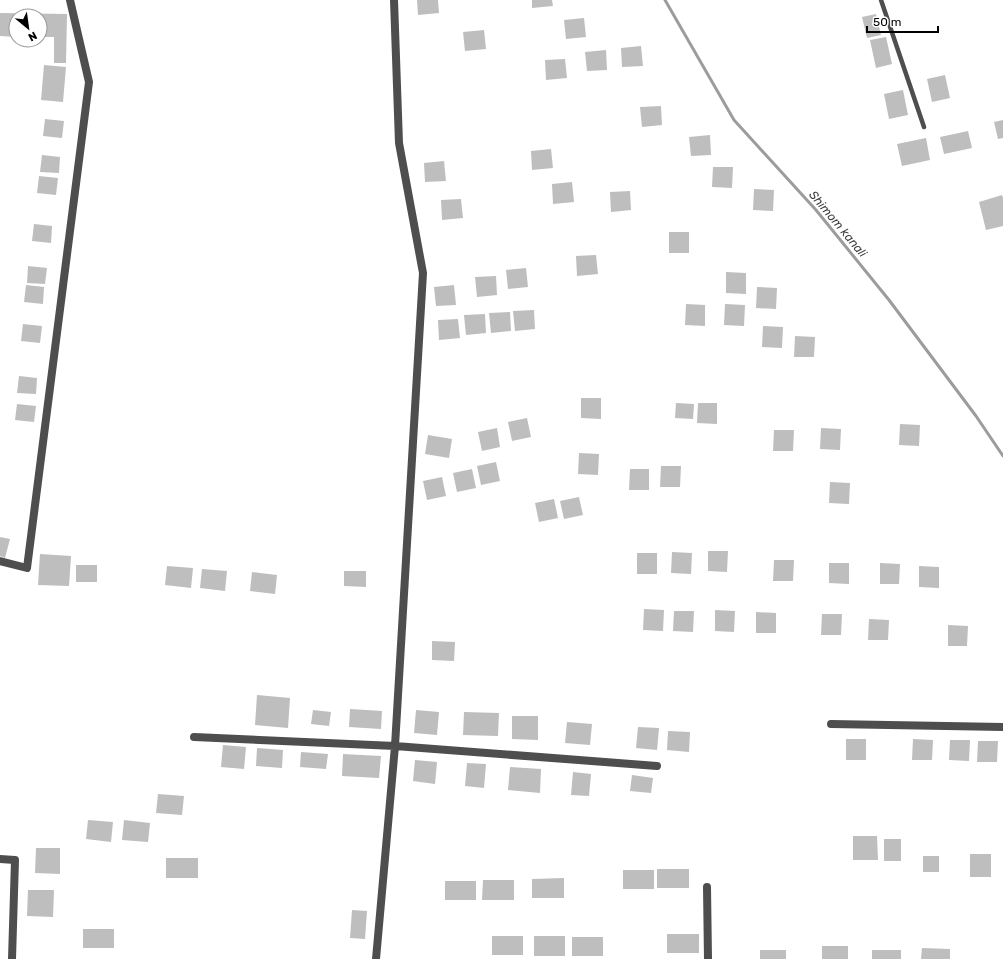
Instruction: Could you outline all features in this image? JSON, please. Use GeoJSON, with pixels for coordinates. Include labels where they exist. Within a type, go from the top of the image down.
{"type":"FeatureCollection","features":[{"type":"Feature","properties":{"kind":"street"},"geometry":{"type":"LineString","coordinates":[[0,561],[27,568],[89,82],[70,0]]}},
{"type":"Feature","properties":{"kind":"street"},"geometry":{"type":"LineString","coordinates":[[376,959],[395,746],[423,272],[399,143],[394,0]]}},
{"type":"Feature","properties":{"kind":"street"},"geometry":{"type":"LineString","coordinates":[[831,724],[1003,727]]}},
{"type":"Feature","properties":{"kind":"street"},"geometry":{"type":"LineString","coordinates":[[194,737],[395,746],[657,766]]}},
{"type":"Feature","properties":{"kind":"street"},"geometry":{"type":"LineString","coordinates":[[0,859],[15,860],[12,959]]}},
{"type":"Feature","properties":{"kind":"street"},"geometry":{"type":"LineString","coordinates":[[707,887],[708,959]]}},
{"type":"Feature","properties":{"kind":"lane"},"geometry":{"type":"LineString","coordinates":[[881,0],[924,127]]}},
{"type":"Feature","properties":{"kind":"building"},"geometry":{"type":"Polygon","coordinates":[[[417,0],[438,0],[439,13],[418,15],[417,0]]]}},
{"type":"Feature","properties":{"kind":"building"},"geometry":{"type":"Polygon","coordinates":[[[532,0],[552,0],[553,6],[532,8],[532,0]]]}},
{"type":"Feature","properties":{"kind":"building"},"geometry":{"type":"Polygon","coordinates":[[[0,13],[8,13],[8,36],[0,36],[0,13]]]}},
{"type":"Feature","properties":{"kind":"building"},"geometry":{"type":"Polygon","coordinates":[[[48,14],[67,14],[66,63],[54,63],[54,37],[48,37],[48,14]]]}},
{"type":"Feature","properties":{"kind":"building"},"geometry":{"type":"Polygon","coordinates":[[[876,14],[881,35],[867,38],[862,17],[876,14]]]}},
{"type":"Feature","properties":{"kind":"building"},"geometry":{"type":"Polygon","coordinates":[[[584,18],[586,37],[566,39],[564,20],[584,18]]]}},
{"type":"Feature","properties":{"kind":"building"},"geometry":{"type":"Polygon","coordinates":[[[484,30],[486,49],[465,51],[463,32],[484,30]]]}},
{"type":"Feature","properties":{"kind":"building"},"geometry":{"type":"Polygon","coordinates":[[[886,37],[892,64],[876,68],[870,40],[886,37]]]}},
{"type":"Feature","properties":{"kind":"building"},"geometry":{"type":"Polygon","coordinates":[[[641,46],[643,66],[622,67],[621,48],[641,46]]]}},
{"type":"Feature","properties":{"kind":"building"},"geometry":{"type":"Polygon","coordinates":[[[606,50],[607,70],[587,71],[585,52],[606,50]]]}},
{"type":"Feature","properties":{"kind":"building"},"geometry":{"type":"Polygon","coordinates":[[[565,59],[567,78],[546,80],[545,60],[565,59]]]}},
{"type":"Feature","properties":{"kind":"building"},"geometry":{"type":"Polygon","coordinates":[[[44,65],[66,67],[63,102],[41,100],[44,65]]]}},
{"type":"Feature","properties":{"kind":"building"},"geometry":{"type":"Polygon","coordinates":[[[945,75],[950,98],[932,102],[927,79],[945,75]]]}},
{"type":"Feature","properties":{"kind":"building"},"geometry":{"type":"Polygon","coordinates":[[[903,90],[908,115],[889,119],[884,94],[903,90]]]}},
{"type":"Feature","properties":{"kind":"building"},"geometry":{"type":"Polygon","coordinates":[[[661,106],[662,125],[642,127],[640,107],[661,106]]]}},
{"type":"Feature","properties":{"kind":"building"},"geometry":{"type":"Polygon","coordinates":[[[45,119],[64,121],[62,138],[43,136],[45,119]]]}},
{"type":"Feature","properties":{"kind":"building"},"geometry":{"type":"Polygon","coordinates":[[[1003,120],[1003,138],[998,139],[994,122],[1003,120]]]}},
{"type":"Feature","properties":{"kind":"building"},"geometry":{"type":"Polygon","coordinates":[[[968,131],[972,148],[944,154],[940,137],[968,131]]]}},
{"type":"Feature","properties":{"kind":"building"},"geometry":{"type":"Polygon","coordinates":[[[710,135],[711,155],[691,156],[689,137],[710,135]]]}},
{"type":"Feature","properties":{"kind":"building"},"geometry":{"type":"Polygon","coordinates":[[[926,138],[930,160],[902,166],[897,144],[926,138]]]}},
{"type":"Feature","properties":{"kind":"building"},"geometry":{"type":"Polygon","coordinates":[[[551,149],[553,168],[532,170],[531,151],[551,149]]]}},
{"type":"Feature","properties":{"kind":"building"},"geometry":{"type":"Polygon","coordinates":[[[42,155],[60,157],[59,173],[40,172],[42,155]]]}},
{"type":"Feature","properties":{"kind":"building"},"geometry":{"type":"Polygon","coordinates":[[[444,161],[446,181],[425,182],[424,163],[444,161]]]}},
{"type":"Feature","properties":{"kind":"building"},"geometry":{"type":"Polygon","coordinates":[[[713,167],[733,167],[732,188],[712,187],[713,167]]]}},
{"type":"Feature","properties":{"kind":"building"},"geometry":{"type":"Polygon","coordinates":[[[39,176],[58,178],[56,195],[37,193],[39,176]]]}},
{"type":"Feature","properties":{"kind":"building"},"geometry":{"type":"Polygon","coordinates":[[[572,182],[574,202],[553,204],[552,184],[572,182]]]}},
{"type":"Feature","properties":{"kind":"building"},"geometry":{"type":"Polygon","coordinates":[[[754,189],[774,190],[773,211],[753,210],[754,189]]]}},
{"type":"Feature","properties":{"kind":"building"},"geometry":{"type":"Polygon","coordinates":[[[630,191],[631,210],[611,212],[610,192],[630,191]]]}},
{"type":"Feature","properties":{"kind":"building"},"geometry":{"type":"Polygon","coordinates":[[[1002,195],[1003,226],[986,230],[979,202],[1002,195]]]}},
{"type":"Feature","properties":{"kind":"building"},"geometry":{"type":"Polygon","coordinates":[[[461,199],[463,218],[442,220],[441,200],[461,199]]]}},
{"type":"Feature","properties":{"kind":"building"},"geometry":{"type":"Polygon","coordinates":[[[34,224],[52,226],[51,243],[32,241],[34,224]]]}},
{"type":"Feature","properties":{"kind":"building"},"geometry":{"type":"Polygon","coordinates":[[[669,232],[689,232],[689,253],[669,253],[669,232]]]}},
{"type":"Feature","properties":{"kind":"building"},"geometry":{"type":"Polygon","coordinates":[[[596,255],[598,274],[577,276],[576,256],[596,255]]]}},
{"type":"Feature","properties":{"kind":"building"},"geometry":{"type":"Polygon","coordinates":[[[28,266],[47,268],[45,284],[27,283],[28,266]]]}},
{"type":"Feature","properties":{"kind":"building"},"geometry":{"type":"Polygon","coordinates":[[[526,268],[528,287],[508,289],[506,270],[526,268]]]}},
{"type":"Feature","properties":{"kind":"building"},"geometry":{"type":"Polygon","coordinates":[[[726,272],[746,273],[746,294],[726,293],[726,272]]]}},
{"type":"Feature","properties":{"kind":"building"},"geometry":{"type":"Polygon","coordinates":[[[496,276],[497,295],[477,297],[475,277],[496,276]]]}},
{"type":"Feature","properties":{"kind":"building"},"geometry":{"type":"Polygon","coordinates":[[[26,285],[44,287],[43,304],[24,302],[26,285]]]}},
{"type":"Feature","properties":{"kind":"building"},"geometry":{"type":"Polygon","coordinates":[[[454,285],[456,305],[436,306],[434,287],[454,285]]]}},
{"type":"Feature","properties":{"kind":"building"},"geometry":{"type":"Polygon","coordinates":[[[757,287],[777,288],[776,309],[756,308],[757,287]]]}},
{"type":"Feature","properties":{"kind":"building"},"geometry":{"type":"Polygon","coordinates":[[[686,304],[705,305],[705,326],[685,325],[686,304]]]}},
{"type":"Feature","properties":{"kind":"building"},"geometry":{"type":"Polygon","coordinates":[[[725,304],[745,305],[744,326],[724,325],[725,304]]]}},
{"type":"Feature","properties":{"kind":"building"},"geometry":{"type":"Polygon","coordinates":[[[534,310],[535,329],[515,331],[513,311],[534,310]]]}},
{"type":"Feature","properties":{"kind":"building"},"geometry":{"type":"Polygon","coordinates":[[[510,312],[511,331],[491,333],[489,313],[510,312]]]}},
{"type":"Feature","properties":{"kind":"building"},"geometry":{"type":"Polygon","coordinates":[[[485,314],[486,333],[466,335],[464,315],[485,314]]]}},
{"type":"Feature","properties":{"kind":"building"},"geometry":{"type":"Polygon","coordinates":[[[458,319],[460,338],[439,340],[438,320],[458,319]]]}},
{"type":"Feature","properties":{"kind":"building"},"geometry":{"type":"Polygon","coordinates":[[[23,324],[42,326],[40,343],[21,341],[23,324]]]}},
{"type":"Feature","properties":{"kind":"building"},"geometry":{"type":"Polygon","coordinates":[[[763,326],[783,327],[782,348],[762,347],[763,326]]]}},
{"type":"Feature","properties":{"kind":"building"},"geometry":{"type":"Polygon","coordinates":[[[795,336],[815,337],[814,357],[794,357],[795,336]]]}},
{"type":"Feature","properties":{"kind":"building"},"geometry":{"type":"Polygon","coordinates":[[[19,376],[37,378],[36,394],[17,393],[19,376]]]}},
{"type":"Feature","properties":{"kind":"building"},"geometry":{"type":"Polygon","coordinates":[[[581,398],[601,398],[601,419],[581,418],[581,398]]]}},
{"type":"Feature","properties":{"kind":"building"},"geometry":{"type":"Polygon","coordinates":[[[676,403],[694,404],[693,419],[675,418],[676,403]]]}},
{"type":"Feature","properties":{"kind":"building"},"geometry":{"type":"Polygon","coordinates":[[[698,403],[717,403],[717,424],[697,423],[698,403]]]}},
{"type":"Feature","properties":{"kind":"building"},"geometry":{"type":"Polygon","coordinates":[[[17,404],[36,406],[34,422],[15,420],[17,404]]]}},
{"type":"Feature","properties":{"kind":"building"},"geometry":{"type":"Polygon","coordinates":[[[527,418],[531,437],[512,441],[508,422],[527,418]]]}},
{"type":"Feature","properties":{"kind":"building"},"geometry":{"type":"Polygon","coordinates":[[[900,424],[920,425],[919,446],[899,445],[900,424]]]}},
{"type":"Feature","properties":{"kind":"building"},"geometry":{"type":"Polygon","coordinates":[[[497,428],[500,447],[482,451],[478,432],[497,428]]]}},
{"type":"Feature","properties":{"kind":"building"},"geometry":{"type":"Polygon","coordinates":[[[821,428],[841,429],[840,450],[820,449],[821,428]]]}},
{"type":"Feature","properties":{"kind":"building"},"geometry":{"type":"Polygon","coordinates":[[[774,430],[794,430],[793,451],[773,451],[774,430]]]}},
{"type":"Feature","properties":{"kind":"building"},"geometry":{"type":"Polygon","coordinates":[[[428,435],[452,439],[449,458],[425,454],[428,435]]]}},
{"type":"Feature","properties":{"kind":"building"},"geometry":{"type":"Polygon","coordinates":[[[579,453],[599,454],[598,475],[578,474],[579,453]]]}},
{"type":"Feature","properties":{"kind":"building"},"geometry":{"type":"Polygon","coordinates":[[[496,462],[500,481],[481,485],[477,466],[496,462]]]}},
{"type":"Feature","properties":{"kind":"building"},"geometry":{"type":"Polygon","coordinates":[[[661,466],[681,466],[680,487],[660,487],[661,466]]]}},
{"type":"Feature","properties":{"kind":"building"},"geometry":{"type":"Polygon","coordinates":[[[472,469],[476,488],[457,492],[453,473],[472,469]]]}},
{"type":"Feature","properties":{"kind":"building"},"geometry":{"type":"Polygon","coordinates":[[[630,469],[649,469],[649,490],[629,490],[630,469]]]}},
{"type":"Feature","properties":{"kind":"building"},"geometry":{"type":"Polygon","coordinates":[[[442,477],[446,496],[427,500],[423,481],[442,477]]]}},
{"type":"Feature","properties":{"kind":"building"},"geometry":{"type":"Polygon","coordinates":[[[830,482],[850,483],[849,504],[829,503],[830,482]]]}},
{"type":"Feature","properties":{"kind":"building"},"geometry":{"type":"Polygon","coordinates":[[[579,497],[583,515],[564,519],[560,501],[579,497]]]}},
{"type":"Feature","properties":{"kind":"building"},"geometry":{"type":"Polygon","coordinates":[[[554,499],[558,518],[539,522],[535,503],[554,499]]]}},
{"type":"Feature","properties":{"kind":"building"},"geometry":{"type":"Polygon","coordinates":[[[0,537],[10,539],[5,558],[0,556],[0,537]]]}},
{"type":"Feature","properties":{"kind":"building"},"geometry":{"type":"Polygon","coordinates":[[[708,551],[728,551],[727,572],[708,571],[708,551]]]}},
{"type":"Feature","properties":{"kind":"building"},"geometry":{"type":"Polygon","coordinates":[[[672,552],[692,553],[691,574],[671,573],[672,552]]]}},
{"type":"Feature","properties":{"kind":"building"},"geometry":{"type":"Polygon","coordinates":[[[637,553],[657,553],[657,574],[637,574],[637,553]]]}},
{"type":"Feature","properties":{"kind":"building"},"geometry":{"type":"Polygon","coordinates":[[[40,554],[71,556],[69,586],[38,585],[40,554]]]}},
{"type":"Feature","properties":{"kind":"building"},"geometry":{"type":"Polygon","coordinates":[[[774,560],[794,560],[793,581],[773,581],[774,560]]]}},
{"type":"Feature","properties":{"kind":"building"},"geometry":{"type":"Polygon","coordinates":[[[829,563],[849,563],[849,584],[829,583],[829,563]]]}},
{"type":"Feature","properties":{"kind":"building"},"geometry":{"type":"Polygon","coordinates":[[[880,563],[900,564],[899,584],[880,584],[880,563]]]}},
{"type":"Feature","properties":{"kind":"building"},"geometry":{"type":"Polygon","coordinates":[[[76,565],[97,565],[97,582],[76,582],[76,565]]]}},
{"type":"Feature","properties":{"kind":"building"},"geometry":{"type":"Polygon","coordinates":[[[167,566],[193,568],[191,588],[165,585],[167,566]]]}},
{"type":"Feature","properties":{"kind":"building"},"geometry":{"type":"Polygon","coordinates":[[[919,566],[939,567],[939,588],[919,587],[919,566]]]}},
{"type":"Feature","properties":{"kind":"building"},"geometry":{"type":"Polygon","coordinates":[[[202,569],[227,571],[225,591],[200,588],[202,569]]]}},
{"type":"Feature","properties":{"kind":"building"},"geometry":{"type":"Polygon","coordinates":[[[344,571],[366,571],[366,587],[344,586],[344,571]]]}},
{"type":"Feature","properties":{"kind":"building"},"geometry":{"type":"Polygon","coordinates":[[[252,572],[277,575],[275,594],[250,591],[252,572]]]}},
{"type":"Feature","properties":{"kind":"building"},"geometry":{"type":"Polygon","coordinates":[[[644,609],[664,610],[663,631],[643,630],[644,609]]]}},
{"type":"Feature","properties":{"kind":"building"},"geometry":{"type":"Polygon","coordinates":[[[715,610],[735,611],[734,632],[715,631],[715,610]]]}},
{"type":"Feature","properties":{"kind":"building"},"geometry":{"type":"Polygon","coordinates":[[[674,611],[694,611],[693,632],[673,631],[674,611]]]}},
{"type":"Feature","properties":{"kind":"building"},"geometry":{"type":"Polygon","coordinates":[[[756,612],[776,613],[776,633],[756,633],[756,612]]]}},
{"type":"Feature","properties":{"kind":"building"},"geometry":{"type":"Polygon","coordinates":[[[822,614],[842,614],[841,635],[821,635],[822,614]]]}},
{"type":"Feature","properties":{"kind":"building"},"geometry":{"type":"Polygon","coordinates":[[[869,619],[889,620],[888,640],[868,640],[869,619]]]}},
{"type":"Feature","properties":{"kind":"building"},"geometry":{"type":"Polygon","coordinates":[[[948,625],[968,626],[967,646],[948,646],[948,625]]]}},
{"type":"Feature","properties":{"kind":"building"},"geometry":{"type":"Polygon","coordinates":[[[432,641],[455,642],[454,661],[432,660],[432,641]]]}},
{"type":"Feature","properties":{"kind":"building"},"geometry":{"type":"Polygon","coordinates":[[[257,695],[290,698],[288,728],[255,725],[257,695]]]}},
{"type":"Feature","properties":{"kind":"building"},"geometry":{"type":"Polygon","coordinates":[[[350,709],[382,711],[381,729],[349,727],[350,709]]]}},
{"type":"Feature","properties":{"kind":"building"},"geometry":{"type":"Polygon","coordinates":[[[313,710],[331,712],[329,726],[311,724],[313,710]]]}},
{"type":"Feature","properties":{"kind":"building"},"geometry":{"type":"Polygon","coordinates":[[[416,710],[439,712],[437,735],[414,733],[416,710]]]}},
{"type":"Feature","properties":{"kind":"building"},"geometry":{"type":"Polygon","coordinates":[[[464,712],[499,713],[498,736],[463,735],[464,712]]]}},
{"type":"Feature","properties":{"kind":"building"},"geometry":{"type":"Polygon","coordinates":[[[512,716],[538,716],[538,740],[512,739],[512,716]]]}},
{"type":"Feature","properties":{"kind":"building"},"geometry":{"type":"Polygon","coordinates":[[[567,722],[592,724],[590,745],[565,743],[567,722]]]}},
{"type":"Feature","properties":{"kind":"building"},"geometry":{"type":"Polygon","coordinates":[[[638,727],[659,728],[657,750],[636,748],[638,727]]]}},
{"type":"Feature","properties":{"kind":"building"},"geometry":{"type":"Polygon","coordinates":[[[668,731],[690,732],[689,752],[667,750],[668,731]]]}},
{"type":"Feature","properties":{"kind":"building"},"geometry":{"type":"Polygon","coordinates":[[[846,739],[866,739],[866,760],[846,760],[846,739]]]}},
{"type":"Feature","properties":{"kind":"building"},"geometry":{"type":"Polygon","coordinates":[[[913,739],[933,740],[932,760],[912,760],[913,739]]]}},
{"type":"Feature","properties":{"kind":"building"},"geometry":{"type":"Polygon","coordinates":[[[950,740],[970,740],[969,761],[949,760],[950,740]]]}},
{"type":"Feature","properties":{"kind":"building"},"geometry":{"type":"Polygon","coordinates":[[[978,741],[998,741],[997,762],[977,762],[978,741]]]}},
{"type":"Feature","properties":{"kind":"building"},"geometry":{"type":"Polygon","coordinates":[[[223,745],[246,747],[244,769],[221,767],[223,745]]]}},
{"type":"Feature","properties":{"kind":"building"},"geometry":{"type":"Polygon","coordinates":[[[257,748],[283,750],[282,768],[256,766],[257,748]]]}},
{"type":"Feature","properties":{"kind":"building"},"geometry":{"type":"Polygon","coordinates":[[[301,752],[328,754],[326,769],[300,767],[301,752]]]}},
{"type":"Feature","properties":{"kind":"building"},"geometry":{"type":"Polygon","coordinates":[[[343,754],[381,756],[379,778],[342,776],[343,754]]]}},
{"type":"Feature","properties":{"kind":"building"},"geometry":{"type":"Polygon","coordinates":[[[415,760],[437,762],[435,784],[413,781],[415,760]]]}},
{"type":"Feature","properties":{"kind":"building"},"geometry":{"type":"Polygon","coordinates":[[[467,763],[486,764],[484,788],[465,786],[467,763]]]}},
{"type":"Feature","properties":{"kind":"building"},"geometry":{"type":"Polygon","coordinates":[[[510,767],[541,769],[540,793],[508,790],[510,767]]]}},
{"type":"Feature","properties":{"kind":"building"},"geometry":{"type":"Polygon","coordinates":[[[573,772],[591,774],[589,796],[571,795],[573,772]]]}},
{"type":"Feature","properties":{"kind":"building"},"geometry":{"type":"Polygon","coordinates":[[[632,775],[653,778],[651,793],[630,791],[632,775]]]}},
{"type":"Feature","properties":{"kind":"building"},"geometry":{"type":"Polygon","coordinates":[[[158,794],[184,796],[182,815],[156,813],[158,794]]]}},
{"type":"Feature","properties":{"kind":"building"},"geometry":{"type":"Polygon","coordinates":[[[88,820],[113,822],[111,842],[86,839],[88,820]]]}},
{"type":"Feature","properties":{"kind":"building"},"geometry":{"type":"Polygon","coordinates":[[[124,820],[150,823],[148,842],[122,840],[124,820]]]}},
{"type":"Feature","properties":{"kind":"building"},"geometry":{"type":"Polygon","coordinates":[[[853,836],[877,836],[878,860],[853,860],[853,836]]]}},
{"type":"Feature","properties":{"kind":"building"},"geometry":{"type":"Polygon","coordinates":[[[884,839],[901,839],[901,861],[884,861],[884,839]]]}},
{"type":"Feature","properties":{"kind":"building"},"geometry":{"type":"Polygon","coordinates":[[[36,848],[60,848],[60,874],[35,873],[36,848]]]}},
{"type":"Feature","properties":{"kind":"building"},"geometry":{"type":"Polygon","coordinates":[[[970,854],[991,854],[991,877],[970,877],[970,854]]]}},
{"type":"Feature","properties":{"kind":"building"},"geometry":{"type":"Polygon","coordinates":[[[923,856],[939,856],[939,872],[923,872],[923,856]]]}},
{"type":"Feature","properties":{"kind":"building"},"geometry":{"type":"Polygon","coordinates":[[[166,858],[198,858],[198,878],[166,878],[166,858]]]}},
{"type":"Feature","properties":{"kind":"building"},"geometry":{"type":"Polygon","coordinates":[[[657,869],[689,869],[689,888],[657,888],[657,869]]]}},
{"type":"Feature","properties":{"kind":"building"},"geometry":{"type":"Polygon","coordinates":[[[623,870],[654,870],[654,889],[623,889],[623,870]]]}},
{"type":"Feature","properties":{"kind":"building"},"geometry":{"type":"Polygon","coordinates":[[[564,878],[564,898],[532,898],[532,879],[564,878]]]}},
{"type":"Feature","properties":{"kind":"building"},"geometry":{"type":"Polygon","coordinates":[[[483,880],[514,880],[514,900],[482,900],[483,880]]]}},
{"type":"Feature","properties":{"kind":"building"},"geometry":{"type":"Polygon","coordinates":[[[445,881],[476,881],[476,900],[445,900],[445,881]]]}},
{"type":"Feature","properties":{"kind":"building"},"geometry":{"type":"Polygon","coordinates":[[[28,890],[54,890],[53,917],[27,916],[28,890]]]}},
{"type":"Feature","properties":{"kind":"building"},"geometry":{"type":"Polygon","coordinates":[[[352,910],[367,911],[365,939],[350,938],[352,910]]]}},
{"type":"Feature","properties":{"kind":"building"},"geometry":{"type":"Polygon","coordinates":[[[83,929],[114,929],[114,948],[83,948],[83,929]]]}},
{"type":"Feature","properties":{"kind":"building"},"geometry":{"type":"Polygon","coordinates":[[[667,934],[699,934],[699,953],[667,953],[667,934]]]}},
{"type":"Feature","properties":{"kind":"building"},"geometry":{"type":"Polygon","coordinates":[[[492,936],[523,936],[523,955],[492,955],[492,936]]]}},
{"type":"Feature","properties":{"kind":"building"},"geometry":{"type":"Polygon","coordinates":[[[534,936],[565,936],[565,956],[534,956],[534,936]]]}},
{"type":"Feature","properties":{"kind":"building"},"geometry":{"type":"Polygon","coordinates":[[[572,937],[603,937],[603,956],[572,956],[572,937]]]}},
{"type":"Feature","properties":{"kind":"building"},"geometry":{"type":"Polygon","coordinates":[[[822,946],[848,946],[848,959],[822,959],[822,946]]]}},
{"type":"Feature","properties":{"kind":"building"},"geometry":{"type":"Polygon","coordinates":[[[922,948],[950,949],[950,959],[921,959],[922,948]]]}},
{"type":"Feature","properties":{"kind":"building"},"geometry":{"type":"Polygon","coordinates":[[[760,950],[786,950],[786,959],[760,959],[760,950]]]}},
{"type":"Feature","properties":{"kind":"building"},"geometry":{"type":"Polygon","coordinates":[[[872,950],[901,950],[901,959],[872,959],[872,950]]]}},
{"type":"Feature","properties":{"kind":"waterway","name":"Shimom kanali"},"geometry":{"type":"LineString","coordinates":[[665,0],[734,120],[816,210],[889,300],[976,416],[1003,456]]}}]}
